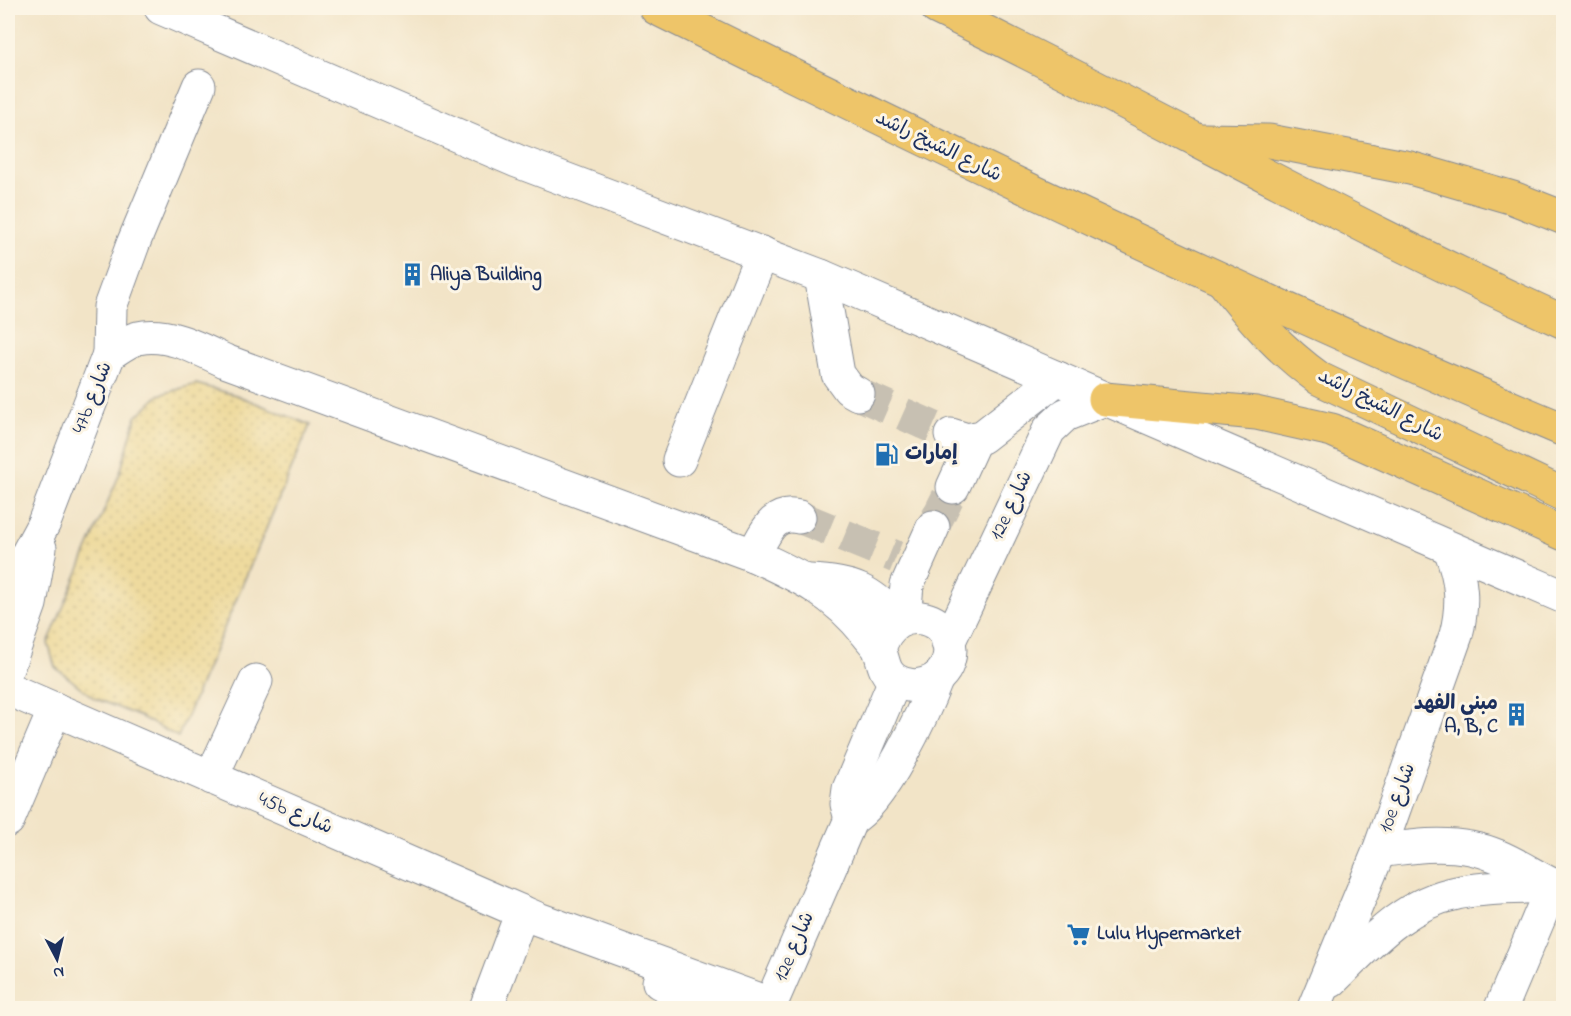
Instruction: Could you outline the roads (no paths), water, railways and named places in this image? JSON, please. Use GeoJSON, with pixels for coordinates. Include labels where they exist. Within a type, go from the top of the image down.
{"type":"FeatureCollection","features":[{"type":"Feature","properties":{"kind":"main road","name":"شارع الشيخ راشد"},"geometry":{"type":"LineString","coordinates":[[656,8],[1064,207],[1223,281],[1435,376],[1563,430]]}},
{"type":"Feature","properties":{"kind":"main road"},"geometry":{"type":"LineString","coordinates":[[937,8],[1203,140],[1416,253],[1563,322]]}},
{"type":"Feature","properties":{"kind":"main road"},"geometry":{"type":"LineString","coordinates":[[1203,140],[1269,141],[1333,151],[1410,168],[1513,198],[1563,218]]}},
{"type":"Feature","properties":{"kind":"main road"},"geometry":{"type":"LineString","coordinates":[[1513,198],[1563,204]]}},
{"type":"Feature","properties":{"kind":"main road","name":"شارع الشيخ راشد"},"geometry":{"type":"LineString","coordinates":[[1223,281],[1266,334],[1291,358],[1320,379],[1563,495]]}},
{"type":"Feature","properties":{"kind":"main road"},"geometry":{"type":"LineString","coordinates":[[1105,399],[1256,413],[1332,430],[1563,534]]}},
{"type":"Feature","properties":{"kind":"street"},"geometry":{"type":"LineString","coordinates":[[161,8],[517,161],[821,276],[1563,597]]}},
{"type":"Feature","properties":{"kind":"street"},"geometry":{"type":"LineString","coordinates":[[109,354],[110,307],[133,244],[200,86]]}},
{"type":"Feature","properties":{"kind":"street"},"geometry":{"type":"LineString","coordinates":[[679,460],[762,253]]}},
{"type":"Feature","properties":{"kind":"street"},"geometry":{"type":"LineString","coordinates":[[821,276],[838,374],[849,389],[858,394]]}},
{"type":"Feature","properties":{"kind":"street","name":"47b شارع"},"geometry":{"type":"LineString","coordinates":[[8,590],[44,523],[109,354],[138,338],[165,339],[193,345],[225,361],[753,555],[810,581]]}},
{"type":"Feature","properties":{"kind":"street"},"geometry":{"type":"LineString","coordinates":[[953,487],[963,437],[988,434],[1058,378]]}},
{"type":"Feature","properties":{"kind":"street","name":"12e شارع"},"geometry":{"type":"LineString","coordinates":[[948,643],[1050,430],[1065,415],[1105,399]]}},
{"type":"Feature","properties":{"kind":"street"},"geometry":{"type":"LineString","coordinates":[[753,555],[777,518],[789,514],[799,517]]}},
{"type":"Feature","properties":{"kind":"street","name":"47b شارع"},"geometry":{"type":"LineString","coordinates":[[8,666],[30,604],[44,523]]}},
{"type":"Feature","properties":{"kind":"street"},"geometry":{"type":"LineString","coordinates":[[901,620],[907,585],[905,562],[933,526]]}},
{"type":"Feature","properties":{"kind":"street","name":"10e شارع"},"geometry":{"type":"LineString","coordinates":[[1318,999],[1379,851],[1456,635],[1461,613],[1462,591],[1458,569],[1450,549]]}},
{"type":"Feature","properties":{"kind":"street"},"geometry":{"type":"LineString","coordinates":[[810,581],[832,582],[862,589],[901,620]]}},
{"type":"Feature","properties":{"kind":"street"},"geometry":{"type":"LineString","coordinates":[[810,581],[855,620],[879,650],[886,672],[895,680],[905,685],[916,686],[937,678],[948,662],[948,643],[945,634],[932,621],[913,616],[889,628],[879,650]]}},
{"type":"Feature","properties":{"kind":"street","name":"12e شارع"},"geometry":{"type":"LineString","coordinates":[[770,1006],[851,819],[865,809],[875,796],[917,725],[937,678]]}},
{"type":"Feature","properties":{"kind":"street","name":"12e شارع"},"geometry":{"type":"LineString","coordinates":[[851,819],[847,804],[849,789],[895,680]]}},
{"type":"Feature","properties":{"kind":"street"},"geometry":{"type":"LineString","coordinates":[[211,778],[256,681]]}},
{"type":"Feature","properties":{"kind":"street"},"geometry":{"type":"LineString","coordinates":[[8,769],[33,700]]}},
{"type":"Feature","properties":{"kind":"street"},"geometry":{"type":"LineString","coordinates":[[8,820],[33,700]]}},
{"type":"Feature","properties":{"kind":"street","name":"45b شارع"},"geometry":{"type":"LineString","coordinates":[[33,700],[530,916],[770,1006]]}},
{"type":"Feature","properties":{"kind":"street"},"geometry":{"type":"LineString","coordinates":[[1379,851],[1434,844],[1465,847],[1495,855],[1558,887]]}},
{"type":"Feature","properties":{"kind":"street"},"geometry":{"type":"LineString","coordinates":[[1318,999],[1395,920],[1424,903],[1457,893],[1558,887]]}},
{"type":"Feature","properties":{"kind":"street"},"geometry":{"type":"LineString","coordinates":[[1501,1008],[1558,887]]}},
{"type":"Feature","properties":{"kind":"street"},"geometry":{"type":"LineString","coordinates":[[486,1008],[530,916]]}},
{"type":"Feature","properties":{"kind":"street"},"geometry":{"type":"LineString","coordinates":[[504,1008],[530,916]]}},
{"type":"Feature","properties":{"kind":"street","name":"45b شارع"},"geometry":{"type":"LineString","coordinates":[[582,937],[619,961],[710,1008]]}},
{"type":"Feature","properties":{"kind":"tunnel"},"geometry":{"type":"LineString","coordinates":[[858,394],[951,435]]}},
{"type":"Feature","properties":{"kind":"tunnel"},"geometry":{"type":"LineString","coordinates":[[933,527],[953,487]]}},
{"type":"Feature","properties":{"kind":"tunnel"},"geometry":{"type":"LineString","coordinates":[[799,517],[896,557]]}},
{"type":"Feature","properties":{"kind":"place","name":"Aliya Building"},"geometry":{"type":"Point","coordinates":[412,275]}},
{"type":"Feature","properties":{"kind":"place","name":"إمارات"},"geometry":{"type":"Point","coordinates":[887,454]}},
{"type":"Feature","properties":{"kind":"place","name":"مبنى الفهد A, B, C"},"geometry":{"type":"Point","coordinates":[1516,715]}},
{"type":"Feature","properties":{"kind":"place","name":"Lulu Hypermarket"},"geometry":{"type":"Point","coordinates":[1079,934]}}]}
